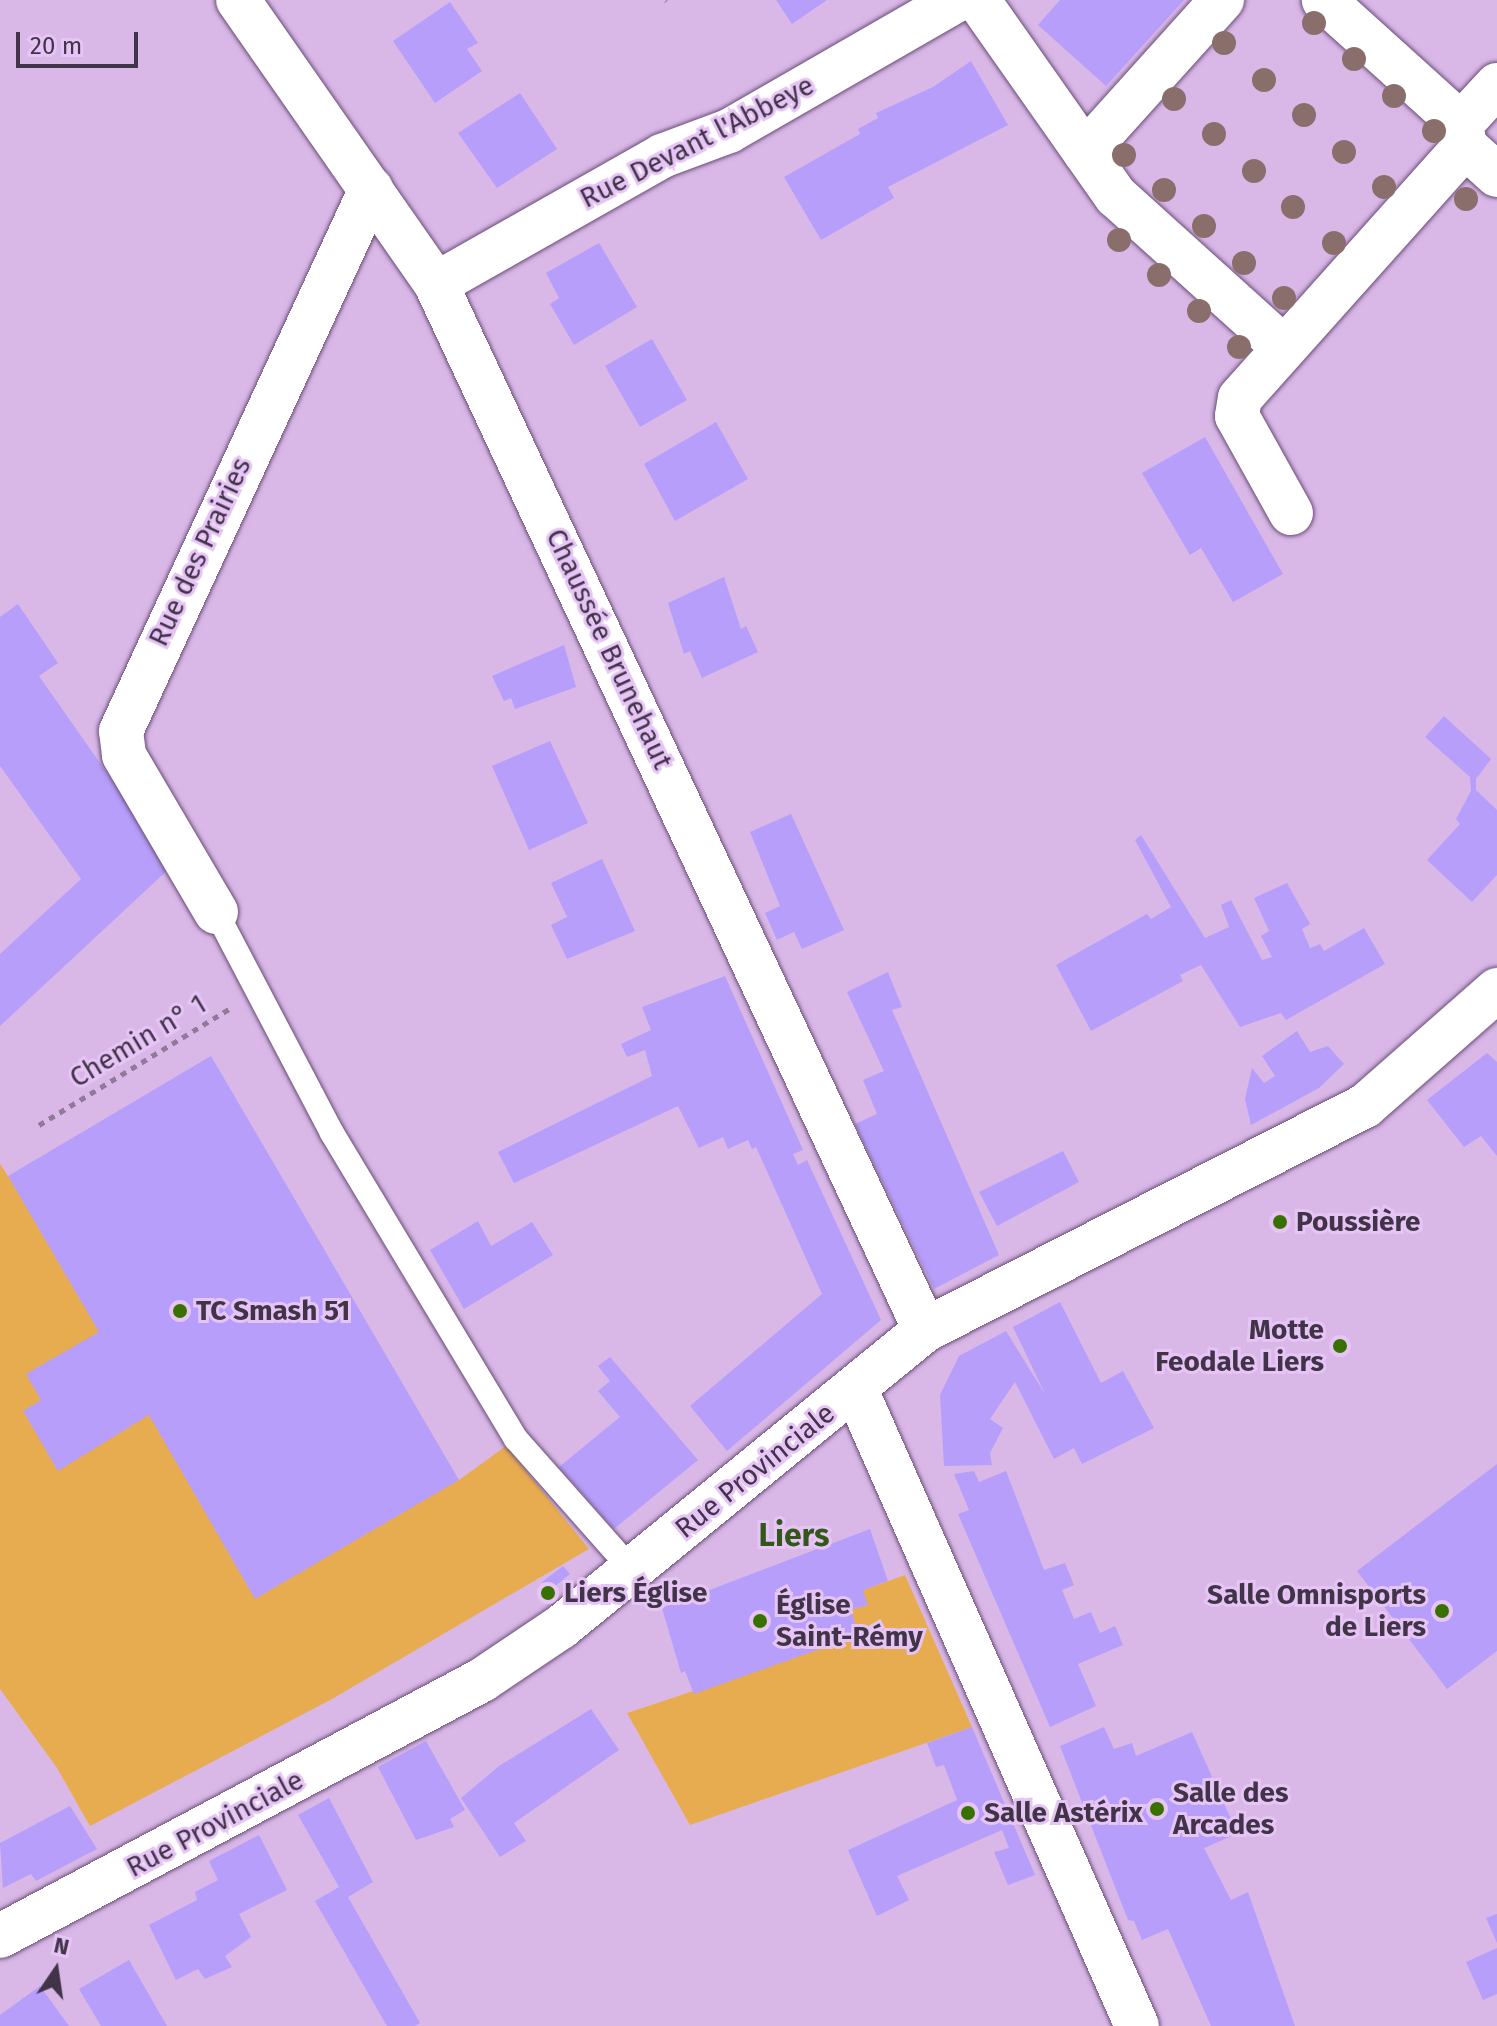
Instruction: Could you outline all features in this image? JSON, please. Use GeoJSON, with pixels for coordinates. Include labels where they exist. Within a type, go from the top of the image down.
{"type":"FeatureCollection","features":[{"type":"Feature","properties":{"kind":"street","name":"Chaussée Brunehaut"},"geometry":{"type":"LineString","coordinates":[[238,0],[436,284],[925,1330]]}},
{"type":"Feature","properties":{"kind":"street","name":"Rue Devant l'Abbeye"},"geometry":{"type":"LineString","coordinates":[[436,284],[662,156],[729,131],[957,0]]}},
{"type":"Feature","properties":{"kind":"street"},"geometry":{"type":"LineString","coordinates":[[978,0],[1116,196],[1283,347]]}},
{"type":"Feature","properties":{"kind":"street"},"geometry":{"type":"LineString","coordinates":[[1085,152],[1222,0]]}},
{"type":"Feature","properties":{"kind":"street"},"geometry":{"type":"LineString","coordinates":[[1324,0],[1463,135],[1497,175]]}},
{"type":"Feature","properties":{"kind":"street"},"geometry":{"type":"LineString","coordinates":[[1291,513],[1237,416],[1240,398],[1463,135],[1497,85]]}},
{"type":"Feature","properties":{"kind":"street","name":"Rue des Prairies"},"geometry":{"type":"LineString","coordinates":[[216,912],[124,755],[121,731],[371,189]]}},
{"type":"Feature","properties":{"kind":"street","name":"Rue Provinciale"},"geometry":{"type":"LineString","coordinates":[[0,1936],[482,1680],[632,1570],[856,1390],[925,1330],[1365,1106],[1497,990]]}},
{"type":"Feature","properties":{"kind":"street"},"geometry":{"type":"LineString","coordinates":[[856,1390],[1137,2026]]}},
{"type":"Feature","properties":{"kind":"lane"},"geometry":{"type":"LineString","coordinates":[[216,912],[332,1133],[516,1439],[632,1570]]}},
{"type":"Feature","properties":{"kind":"path","name":"Chemin n° 1"},"geometry":{"type":"LineString","coordinates":[[39,1125],[257,992]]}},
{"type":"Feature","properties":{"kind":"shaded area","name":"TC Smash 51"},"geometry":{"type":"Polygon","coordinates":[[[0,1164],[8,1176],[459,1480],[506,1446],[589,1549],[332,1699],[90,1826],[57,1768],[0,1689],[0,1164]]]}},
{"type":"Feature","properties":{"kind":"shaded area"},"geometry":{"type":"Polygon","coordinates":[[[905,1575],[972,1727],[690,1825],[627,1713],[859,1636],[851,1610],[867,1605],[863,1590],[905,1575]]]}},
{"type":"Feature","properties":{"kind":"building"},"geometry":{"type":"Polygon","coordinates":[[[776,0],[827,0],[792,24],[776,0]]]}},
{"type":"Feature","properties":{"kind":"building"},"geometry":{"type":"Polygon","coordinates":[[[1060,0],[1184,0],[1106,86],[1038,25],[1060,0]]]}},
{"type":"Feature","properties":{"kind":"building"},"geometry":{"type":"Polygon","coordinates":[[[450,2],[478,43],[467,49],[482,71],[435,103],[393,41],[450,2]]]}},
{"type":"Feature","properties":{"kind":"building"},"geometry":{"type":"Polygon","coordinates":[[[971,61],[1008,125],[888,187],[894,198],[821,240],[784,177],[860,134],[858,129],[878,118],[876,113],[933,87],[971,61]]]}},
{"type":"Feature","properties":{"kind":"building"},"geometry":{"type":"Polygon","coordinates":[[[520,93],[557,149],[497,188],[458,133],[520,93]]]}},
{"type":"Feature","properties":{"kind":"building"},"geometry":{"type":"Polygon","coordinates":[[[599,243],[637,307],[574,345],[550,304],[559,298],[546,273],[599,243]]]}},
{"type":"Feature","properties":{"kind":"building"},"geometry":{"type":"Polygon","coordinates":[[[652,339],[687,400],[640,427],[605,366],[652,339]]]}},
{"type":"Feature","properties":{"kind":"building"},"geometry":{"type":"Polygon","coordinates":[[[716,422],[748,479],[675,521],[644,464],[716,422]]]}},
{"type":"Feature","properties":{"kind":"building"},"geometry":{"type":"Polygon","coordinates":[[[1205,437],[1283,574],[1233,602],[1201,548],[1190,555],[1142,473],[1205,437]]]}},
{"type":"Feature","properties":{"kind":"building"},"geometry":{"type":"Polygon","coordinates":[[[724,577],[741,629],[746,626],[758,652],[702,678],[690,651],[684,654],[668,603],[724,577]]]}},
{"type":"Feature","properties":{"kind":"building"},"geometry":{"type":"Polygon","coordinates":[[[18,604],[58,663],[39,676],[172,866],[0,1026],[0,954],[81,879],[0,766],[0,617],[18,604]]]}},
{"type":"Feature","properties":{"kind":"building"},"geometry":{"type":"Polygon","coordinates":[[[564,645],[576,687],[515,709],[511,698],[504,701],[492,676],[564,645]]]}},
{"type":"Feature","properties":{"kind":"building"},"geometry":{"type":"Polygon","coordinates":[[[1444,716],[1491,759],[1476,779],[1476,790],[1497,810],[1497,875],[1472,902],[1427,860],[1460,824],[1456,819],[1471,791],[1470,777],[1425,737],[1444,716]]]}},
{"type":"Feature","properties":{"kind":"building"},"geometry":{"type":"Polygon","coordinates":[[[550,741],[588,823],[529,850],[492,766],[550,741]]]}},
{"type":"Feature","properties":{"kind":"building"},"geometry":{"type":"Polygon","coordinates":[[[791,814],[844,930],[802,949],[794,932],[777,940],[765,913],[780,906],[750,832],[791,814]]]}},
{"type":"Feature","properties":{"kind":"building"},"geometry":{"type":"Polygon","coordinates":[[[1141,835],[1205,938],[1229,927],[1221,905],[1231,900],[1262,960],[1272,957],[1261,936],[1269,931],[1254,898],[1287,883],[1310,924],[1302,929],[1310,948],[1320,944],[1324,951],[1364,928],[1385,964],[1286,1020],[1281,1013],[1240,1027],[1201,965],[1180,975],[1183,981],[1091,1031],[1056,965],[1147,914],[1151,919],[1171,907],[1135,840],[1141,835]]]}},
{"type":"Feature","properties":{"kind":"building"},"geometry":{"type":"Polygon","coordinates":[[[602,859],[635,931],[567,959],[551,925],[567,917],[551,883],[602,859]]]}},
{"type":"Feature","properties":{"kind":"building"},"geometry":{"type":"Polygon","coordinates":[[[888,972],[902,1007],[892,1010],[999,1255],[934,1289],[855,1124],[877,1114],[863,1080],[884,1071],[847,992],[888,972]]]}},
{"type":"Feature","properties":{"kind":"building"},"geometry":{"type":"Polygon","coordinates":[[[725,976],[803,1150],[793,1154],[798,1165],[807,1160],[881,1320],[727,1451],[690,1406],[822,1294],[756,1147],[752,1149],[748,1140],[728,1149],[723,1137],[699,1148],[678,1106],[514,1183],[498,1152],[652,1076],[645,1050],[627,1057],[621,1044],[651,1030],[642,1007],[725,976]]]}},
{"type":"Feature","properties":{"kind":"building"},"geometry":{"type":"Polygon","coordinates":[[[1297,1031],[1310,1052],[1328,1046],[1344,1064],[1319,1088],[1251,1125],[1245,1099],[1252,1068],[1264,1083],[1275,1076],[1262,1056],[1297,1031]]]}},
{"type":"Feature","properties":{"kind":"building"},"geometry":{"type":"Polygon","coordinates":[[[1487,1053],[1497,1062],[1497,1156],[1481,1136],[1464,1147],[1427,1100],[1487,1053]]]}},
{"type":"Feature","properties":{"kind":"building"},"geometry":{"type":"Polygon","coordinates":[[[211,1056],[459,1480],[255,1599],[149,1415],[58,1471],[23,1411],[41,1400],[26,1374],[99,1332],[8,1176],[211,1056]]]}},
{"type":"Feature","properties":{"kind":"building"},"geometry":{"type":"Polygon","coordinates":[[[1063,1151],[1079,1182],[997,1226],[979,1192],[1063,1151]]]}},
{"type":"Feature","properties":{"kind":"building"},"geometry":{"type":"Polygon","coordinates":[[[478,1221],[491,1246],[532,1222],[553,1255],[464,1309],[430,1250],[478,1221]]]}},
{"type":"Feature","properties":{"kind":"building"},"geometry":{"type":"Polygon","coordinates":[[[1060,1302],[1101,1383],[1123,1371],[1154,1428],[1082,1464],[1074,1448],[1054,1459],[1015,1382],[990,1419],[1003,1428],[990,1453],[992,1465],[944,1466],[940,1395],[959,1356],[1006,1331],[1045,1394],[1013,1327],[1060,1302]]]}},
{"type":"Feature","properties":{"kind":"building"},"geometry":{"type":"Polygon","coordinates":[[[610,1357],[698,1460],[614,1529],[559,1467],[620,1417],[598,1391],[610,1381],[598,1366],[610,1357]]]}},
{"type":"Feature","properties":{"kind":"building","name":"Salle Omnisports de Liers"},"geometry":{"type":"Polygon","coordinates":[[[1497,1464],[1497,1651],[1447,1689],[1357,1571],[1497,1464]]]}},
{"type":"Feature","properties":{"kind":"building"},"geometry":{"type":"Polygon","coordinates":[[[974,1471],[979,1482],[1006,1471],[1044,1570],[1065,1563],[1074,1585],[1062,1590],[1074,1619],[1091,1612],[1100,1633],[1115,1626],[1123,1645],[1078,1664],[1096,1706],[1050,1727],[958,1514],[969,1510],[954,1474],[974,1471]]]}},
{"type":"Feature","properties":{"kind":"building","name":"Église Saint-Rémy"},"geometry":{"type":"Polygon","coordinates":[[[870,1529],[888,1581],[863,1590],[868,1605],[851,1610],[859,1635],[694,1694],[685,1671],[681,1673],[662,1608],[870,1529]]]}},
{"type":"Feature","properties":{"kind":"building"},"geometry":{"type":"Polygon","coordinates":[[[563,1566],[570,1574],[549,1591],[542,1582],[563,1566]]]}},
{"type":"Feature","properties":{"kind":"building"},"geometry":{"type":"Polygon","coordinates":[[[591,1709],[619,1750],[514,1823],[526,1841],[500,1857],[461,1798],[499,1766],[591,1709]]]}},
{"type":"Feature","properties":{"kind":"building","name":"Salle Astérix"},"geometry":{"type":"Polygon","coordinates":[[[972,1727],[1035,1875],[1008,1885],[994,1852],[1009,1848],[1002,1830],[897,1876],[909,1900],[877,1916],[848,1850],[957,1800],[944,1765],[936,1767],[927,1743],[972,1727]]]}},
{"type":"Feature","properties":{"kind":"building"},"geometry":{"type":"Polygon","coordinates":[[[1104,1727],[1114,1749],[1132,1743],[1136,1756],[1192,1732],[1230,1817],[1246,1830],[1204,1848],[1231,1900],[1248,1892],[1295,2026],[1211,2026],[1168,1929],[1142,1940],[1134,1921],[1128,1920],[1060,1746],[1104,1727]]]}},
{"type":"Feature","properties":{"kind":"building"},"geometry":{"type":"Polygon","coordinates":[[[426,1741],[465,1810],[450,1819],[454,1827],[416,1840],[378,1767],[426,1741]]]}},
{"type":"Feature","properties":{"kind":"building"},"geometry":{"type":"Polygon","coordinates":[[[329,1798],[373,1882],[348,1897],[420,2023],[415,2026],[387,2026],[315,1901],[339,1887],[298,1815],[329,1798]]]}},
{"type":"Feature","properties":{"kind":"building"},"geometry":{"type":"Polygon","coordinates":[[[70,1806],[97,1849],[36,1881],[31,1874],[3,1888],[0,1843],[70,1806]]]}},
{"type":"Feature","properties":{"kind":"building"},"geometry":{"type":"Polygon","coordinates":[[[259,1835],[287,1890],[239,1914],[251,1937],[225,1956],[232,1967],[205,1979],[198,1969],[176,1980],[149,1925],[197,1900],[195,1892],[218,1880],[209,1861],[259,1835]]]}},
{"type":"Feature","properties":{"kind":"building"},"geometry":{"type":"Polygon","coordinates":[[[1497,1914],[1497,1943],[1486,1918],[1497,1914]]]}},
{"type":"Feature","properties":{"kind":"building"},"geometry":{"type":"Polygon","coordinates":[[[1497,1948],[1497,1994],[1483,2000],[1466,1962],[1497,1948]]]}},
{"type":"Feature","properties":{"kind":"building"},"geometry":{"type":"Polygon","coordinates":[[[129,1960],[167,2026],[101,2026],[79,1989],[129,1960]]]}},
{"type":"Feature","properties":{"kind":"building"},"geometry":{"type":"Polygon","coordinates":[[[40,1986],[69,2026],[0,2026],[0,2015],[40,1986]]]}},
{"type":"Feature","properties":{"kind":"place","name":"Poussière"},"geometry":{"type":"Point","coordinates":[1280,1222]}},
{"type":"Feature","properties":{"kind":"place","name":"TC Smash 51"},"geometry":{"type":"Point","coordinates":[180,1311]}},
{"type":"Feature","properties":{"kind":"place","name":"Motte Feodale Liers"},"geometry":{"type":"Point","coordinates":[1340,1346]}},
{"type":"Feature","properties":{"kind":"place","name":"Liers Église"},"geometry":{"type":"Point","coordinates":[548,1593]}},
{"type":"Feature","properties":{"kind":"place","name":"Salle Omnisports de Liers"},"geometry":{"type":"Point","coordinates":[1442,1611]}},
{"type":"Feature","properties":{"kind":"place","name":"Église Saint-Rémy"},"geometry":{"type":"Point","coordinates":[760,1621]}},
{"type":"Feature","properties":{"kind":"place","name":"Salle des Arcades"},"geometry":{"type":"Point","coordinates":[1157,1809]}},
{"type":"Feature","properties":{"kind":"place","name":"Salle Astérix"},"geometry":{"type":"Point","coordinates":[968,1813]}},
{"type":"Feature","properties":{"kind":"district","name":"Liers"},"geometry":{"type":"Point","coordinates":[794,1535]}}]}
